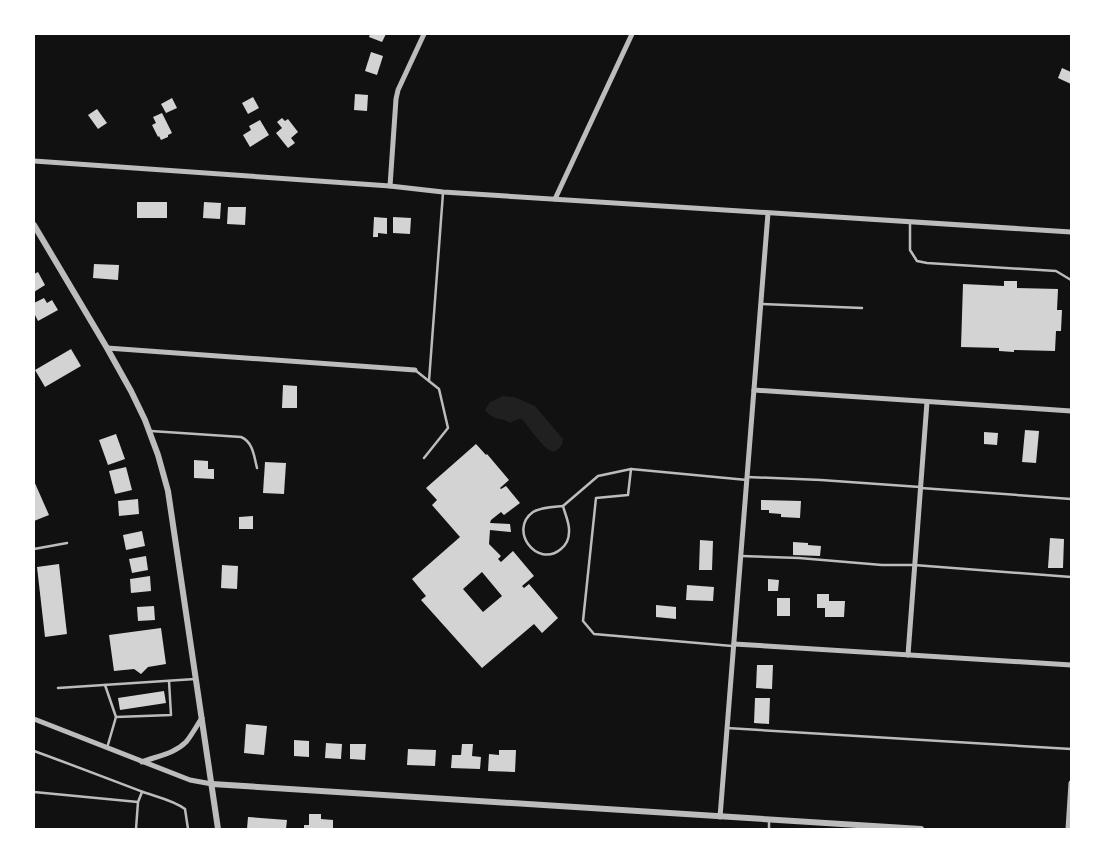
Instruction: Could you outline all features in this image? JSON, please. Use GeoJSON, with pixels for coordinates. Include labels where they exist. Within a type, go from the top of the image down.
{"type":"FeatureCollection","features":[{"type":"Feature","properties":{"kind":"street"},"geometry":{"type":"LineString","coordinates":[[390,186],[398,90],[424,34]]}},
{"type":"Feature","properties":{"kind":"street"},"geometry":{"type":"LineString","coordinates":[[555,199],[632,34]]}},
{"type":"Feature","properties":{"kind":"street"},"geometry":{"type":"LineString","coordinates":[[34,161],[390,186],[443,192],[1071,232]]}},
{"type":"Feature","properties":{"kind":"street"},"geometry":{"type":"LineString","coordinates":[[720,817],[768,213]]}},
{"type":"Feature","properties":{"kind":"street"},"geometry":{"type":"LineString","coordinates":[[34,226],[132,391],[158,455],[168,492],[218,829]]}},
{"type":"Feature","properties":{"kind":"street"},"geometry":{"type":"LineString","coordinates":[[107,348],[415,370]]}},
{"type":"Feature","properties":{"kind":"street"},"geometry":{"type":"LineString","coordinates":[[754,390],[1071,411]]}},
{"type":"Feature","properties":{"kind":"street"},"geometry":{"type":"LineString","coordinates":[[908,655],[927,402]]}},
{"type":"Feature","properties":{"kind":"street"},"geometry":{"type":"LineString","coordinates":[[734,645],[1071,665]]}},
{"type":"Feature","properties":{"kind":"street"},"geometry":{"type":"LineString","coordinates":[[142,762],[177,749],[187,741],[202,717]]}},
{"type":"Feature","properties":{"kind":"street"},"geometry":{"type":"LineString","coordinates":[[34,720],[190,780],[212,784],[921,829]]}},
{"type":"Feature","properties":{"kind":"street"},"geometry":{"type":"LineString","coordinates":[[1068,829],[1071,783]]}},
{"type":"Feature","properties":{"kind":"lane"},"geometry":{"type":"LineString","coordinates":[[429,381],[443,192]]}},
{"type":"Feature","properties":{"kind":"lane"},"geometry":{"type":"LineString","coordinates":[[910,222],[910,250],[916,262],[1056,271],[1071,280]]}},
{"type":"Feature","properties":{"kind":"lane"},"geometry":{"type":"LineString","coordinates":[[761,304],[862,308]]}},
{"type":"Feature","properties":{"kind":"lane"},"geometry":{"type":"LineString","coordinates":[[415,370],[439,388],[448,428],[424,458]]}},
{"type":"Feature","properties":{"kind":"lane"},"geometry":{"type":"LineString","coordinates":[[149,431],[241,437],[247,440],[251,446],[257,468]]}},
{"type":"Feature","properties":{"kind":"lane"},"geometry":{"type":"LineString","coordinates":[[631,469],[628,495],[596,498],[583,621],[594,634],[734,645]]}},
{"type":"Feature","properties":{"kind":"lane"},"geometry":{"type":"LineString","coordinates":[[563,506],[568,525],[568,540],[557,552],[542,554],[534,551],[528,546],[523,532],[527,518],[532,513],[563,506],[598,476],[631,469],[747,478],[830,480],[1071,500]]}},
{"type":"Feature","properties":{"kind":"lane"},"geometry":{"type":"LineString","coordinates":[[34,549],[67,543]]}},
{"type":"Feature","properties":{"kind":"lane"},"geometry":{"type":"LineString","coordinates":[[741,556],[914,565],[1071,577]]}},
{"type":"Feature","properties":{"kind":"lane"},"geometry":{"type":"LineString","coordinates":[[58,688],[197,679]]}},
{"type":"Feature","properties":{"kind":"lane"},"geometry":{"type":"LineString","coordinates":[[116,717],[171,715],[169,681]]}},
{"type":"Feature","properties":{"kind":"lane"},"geometry":{"type":"LineString","coordinates":[[105,685],[116,717],[107,748]]}},
{"type":"Feature","properties":{"kind":"lane"},"geometry":{"type":"LineString","coordinates":[[727,728],[1071,749]]}},
{"type":"Feature","properties":{"kind":"lane"},"geometry":{"type":"LineString","coordinates":[[34,751],[178,804],[185,810],[188,829]]}},
{"type":"Feature","properties":{"kind":"lane"},"geometry":{"type":"LineString","coordinates":[[34,792],[138,802]]}},
{"type":"Feature","properties":{"kind":"lane"},"geometry":{"type":"LineString","coordinates":[[136,829],[138,802],[142,792]]}},
{"type":"Feature","properties":{"kind":"lane"},"geometry":{"type":"LineString","coordinates":[[769,820],[769,829]]}},
{"type":"Feature","properties":{"kind":"shaded area"},"geometry":{"type":"Polygon","coordinates":[[[503,396],[514,397],[535,406],[563,439],[560,447],[554,451],[547,449],[522,419],[510,423],[495,418],[485,410],[490,402],[503,396]]]}},
{"type":"Feature","properties":{"kind":"building"},"geometry":{"type":"Polygon","coordinates":[[[370,34],[386,34],[382,42],[369,37],[370,34]]]}},
{"type":"Feature","properties":{"kind":"building"},"geometry":{"type":"Polygon","coordinates":[[[371,52],[383,56],[377,75],[365,71],[371,52]]]}},
{"type":"Feature","properties":{"kind":"building"},"geometry":{"type":"Polygon","coordinates":[[[1062,68],[1071,72],[1071,84],[1058,78],[1062,68]]]}},
{"type":"Feature","properties":{"kind":"building"},"geometry":{"type":"Polygon","coordinates":[[[355,94],[368,95],[367,111],[354,110],[355,94]]]}},
{"type":"Feature","properties":{"kind":"building"},"geometry":{"type":"Polygon","coordinates":[[[253,97],[259,108],[248,114],[242,103],[253,97]]]}},
{"type":"Feature","properties":{"kind":"building"},"geometry":{"type":"Polygon","coordinates":[[[172,98],[177,108],[166,113],[161,104],[172,98]]]}},
{"type":"Feature","properties":{"kind":"building"},"geometry":{"type":"Polygon","coordinates":[[[97,109],[107,123],[98,129],[88,115],[97,109]]]}},
{"type":"Feature","properties":{"kind":"building"},"geometry":{"type":"Polygon","coordinates":[[[162,113],[172,133],[161,140],[152,125],[156,123],[153,117],[162,113]]]}},
{"type":"Feature","properties":{"kind":"building"},"geometry":{"type":"Polygon","coordinates":[[[282,118],[285,121],[288,119],[298,132],[291,138],[295,143],[288,148],[276,133],[282,128],[277,122],[282,118]]]}},
{"type":"Feature","properties":{"kind":"building"},"geometry":{"type":"Polygon","coordinates":[[[260,120],[269,135],[250,147],[243,135],[251,130],[249,126],[260,120]]]}},
{"type":"Feature","properties":{"kind":"building"},"geometry":{"type":"Polygon","coordinates":[[[137,202],[167,202],[167,218],[137,218],[137,202]]]}},
{"type":"Feature","properties":{"kind":"building"},"geometry":{"type":"Polygon","coordinates":[[[204,202],[221,203],[220,219],[203,218],[204,202]]]}},
{"type":"Feature","properties":{"kind":"building"},"geometry":{"type":"Polygon","coordinates":[[[228,207],[246,207],[245,225],[227,224],[228,207]]]}},
{"type":"Feature","properties":{"kind":"building"},"geometry":{"type":"Polygon","coordinates":[[[374,217],[387,218],[387,234],[378,233],[378,237],[373,237],[374,217]]]}},
{"type":"Feature","properties":{"kind":"building"},"geometry":{"type":"Polygon","coordinates":[[[393,217],[411,218],[410,234],[393,233],[393,217]]]}},
{"type":"Feature","properties":{"kind":"building"},"geometry":{"type":"Polygon","coordinates":[[[94,264],[119,265],[118,280],[93,278],[94,264]]]}},
{"type":"Feature","properties":{"kind":"building"},"geometry":{"type":"Polygon","coordinates":[[[38,272],[45,285],[34,292],[34,274],[38,272]]]}},
{"type":"Feature","properties":{"kind":"building"},"geometry":{"type":"Polygon","coordinates":[[[1004,281],[1017,281],[1017,288],[1058,289],[1057,310],[1062,310],[1061,331],[1056,331],[1055,351],[1014,350],[1014,352],[999,351],[999,348],[961,347],[963,284],[1004,286],[1004,281]]]}},
{"type":"Feature","properties":{"kind":"building"},"geometry":{"type":"Polygon","coordinates":[[[44,298],[47,303],[52,300],[58,310],[38,321],[34,313],[34,303],[44,298]]]}},
{"type":"Feature","properties":{"kind":"building"},"geometry":{"type":"Polygon","coordinates":[[[71,349],[81,366],[45,387],[35,370],[71,349]]]}},
{"type":"Feature","properties":{"kind":"building"},"geometry":{"type":"Polygon","coordinates":[[[283,385],[297,386],[297,408],[282,408],[283,385]]]}},
{"type":"Feature","properties":{"kind":"building"},"geometry":{"type":"Polygon","coordinates":[[[1025,430],[1039,431],[1036,463],[1022,462],[1025,430]]]}},
{"type":"Feature","properties":{"kind":"building"},"geometry":{"type":"Polygon","coordinates":[[[984,432],[998,433],[997,445],[984,444],[984,432]]]}},
{"type":"Feature","properties":{"kind":"building"},"geometry":{"type":"Polygon","coordinates":[[[116,434],[125,459],[108,465],[99,440],[116,434]]]}},
{"type":"Feature","properties":{"kind":"building"},"geometry":{"type":"Polygon","coordinates":[[[476,444],[487,454],[509,480],[500,488],[506,486],[520,503],[504,515],[501,512],[491,520],[490,523],[510,524],[511,532],[490,530],[489,544],[501,556],[498,559],[501,562],[513,551],[534,576],[522,586],[524,588],[529,584],[558,618],[542,633],[534,624],[482,668],[421,600],[426,596],[412,579],[460,537],[432,505],[437,500],[426,488],[476,444]],[[482,572],[463,589],[483,612],[502,596],[482,572]]]}},
{"type":"Feature","properties":{"kind":"building"},"geometry":{"type":"Polygon","coordinates":[[[194,460],[208,461],[208,469],[214,469],[214,479],[194,478],[194,460]]]}},
{"type":"Feature","properties":{"kind":"building"},"geometry":{"type":"Polygon","coordinates":[[[265,462],[286,463],[284,494],[263,493],[265,462]]]}},
{"type":"Feature","properties":{"kind":"building"},"geometry":{"type":"Polygon","coordinates":[[[126,467],[132,490],[115,494],[109,471],[126,467]]]}},
{"type":"Feature","properties":{"kind":"building"},"geometry":{"type":"Polygon","coordinates":[[[34,481],[49,515],[34,521],[34,481]]]}},
{"type":"Feature","properties":{"kind":"building"},"geometry":{"type":"Polygon","coordinates":[[[138,499],[139,514],[119,516],[118,501],[138,499]]]}},
{"type":"Feature","properties":{"kind":"building"},"geometry":{"type":"Polygon","coordinates":[[[761,500],[801,501],[800,518],[781,517],[781,514],[769,513],[769,510],[761,510],[761,500]]]}},
{"type":"Feature","properties":{"kind":"building"},"geometry":{"type":"Polygon","coordinates":[[[253,516],[253,529],[239,529],[239,517],[253,516]]]}},
{"type":"Feature","properties":{"kind":"building"},"geometry":{"type":"Polygon","coordinates":[[[142,531],[145,546],[126,550],[123,535],[142,531]]]}},
{"type":"Feature","properties":{"kind":"building"},"geometry":{"type":"Polygon","coordinates":[[[1050,538],[1064,539],[1063,568],[1048,568],[1050,538]]]}},
{"type":"Feature","properties":{"kind":"building"},"geometry":{"type":"Polygon","coordinates":[[[700,540],[713,541],[712,570],[699,570],[700,540]]]}},
{"type":"Feature","properties":{"kind":"building"},"geometry":{"type":"Polygon","coordinates":[[[793,542],[821,546],[820,556],[793,555],[793,542]]]}},
{"type":"Feature","properties":{"kind":"building"},"geometry":{"type":"Polygon","coordinates":[[[146,556],[148,570],[132,573],[129,559],[146,556]]]}},
{"type":"Feature","properties":{"kind":"building"},"geometry":{"type":"Polygon","coordinates":[[[59,564],[67,634],[45,637],[37,567],[59,564]]]}},
{"type":"Feature","properties":{"kind":"building"},"geometry":{"type":"Polygon","coordinates":[[[222,565],[238,566],[237,589],[221,588],[222,565]]]}},
{"type":"Feature","properties":{"kind":"building"},"geometry":{"type":"Polygon","coordinates":[[[150,576],[151,591],[131,593],[130,579],[150,576]]]}},
{"type":"Feature","properties":{"kind":"building"},"geometry":{"type":"Polygon","coordinates":[[[768,579],[779,580],[778,591],[768,591],[768,579]]]}},
{"type":"Feature","properties":{"kind":"building"},"geometry":{"type":"Polygon","coordinates":[[[687,585],[714,587],[713,601],[686,600],[687,585]]]}},
{"type":"Feature","properties":{"kind":"building"},"geometry":{"type":"Polygon","coordinates":[[[817,594],[829,594],[829,601],[845,601],[844,617],[825,617],[825,608],[817,608],[817,594]]]}},
{"type":"Feature","properties":{"kind":"building"},"geometry":{"type":"Polygon","coordinates":[[[777,598],[790,598],[790,616],[777,616],[777,598]]]}},
{"type":"Feature","properties":{"kind":"building"},"geometry":{"type":"Polygon","coordinates":[[[656,605],[676,607],[676,619],[656,617],[656,605]]]}},
{"type":"Feature","properties":{"kind":"building"},"geometry":{"type":"Polygon","coordinates":[[[154,606],[155,620],[138,621],[137,607],[154,606]]]}},
{"type":"Feature","properties":{"kind":"building"},"geometry":{"type":"Polygon","coordinates":[[[161,628],[166,664],[148,667],[141,674],[134,669],[114,671],[109,635],[161,628]]]}},
{"type":"Feature","properties":{"kind":"building"},"geometry":{"type":"Polygon","coordinates":[[[757,665],[773,665],[772,689],[756,688],[757,665]]]}},
{"type":"Feature","properties":{"kind":"building"},"geometry":{"type":"Polygon","coordinates":[[[164,691],[166,703],[120,710],[118,698],[164,691]]]}},
{"type":"Feature","properties":{"kind":"building"},"geometry":{"type":"Polygon","coordinates":[[[755,698],[770,698],[769,724],[754,723],[755,698]]]}},
{"type":"Feature","properties":{"kind":"building"},"geometry":{"type":"Polygon","coordinates":[[[246,724],[267,726],[264,755],[244,753],[246,724]]]}},
{"type":"Feature","properties":{"kind":"building"},"geometry":{"type":"Polygon","coordinates":[[[294,740],[309,741],[309,757],[294,756],[294,740]]]}},
{"type":"Feature","properties":{"kind":"building"},"geometry":{"type":"Polygon","coordinates":[[[326,743],[342,744],[341,759],[325,758],[326,743]]]}},
{"type":"Feature","properties":{"kind":"building"},"geometry":{"type":"Polygon","coordinates":[[[350,744],[366,744],[365,760],[350,759],[350,744]]]}},
{"type":"Feature","properties":{"kind":"building"},"geometry":{"type":"Polygon","coordinates":[[[462,744],[473,744],[472,756],[481,757],[480,769],[451,768],[452,755],[461,755],[462,744]]]}},
{"type":"Feature","properties":{"kind":"building"},"geometry":{"type":"Polygon","coordinates":[[[408,749],[436,750],[435,766],[407,765],[408,749]]]}},
{"type":"Feature","properties":{"kind":"building"},"geometry":{"type":"Polygon","coordinates":[[[499,750],[516,750],[515,772],[488,771],[489,754],[499,755],[499,750]]]}},
{"type":"Feature","properties":{"kind":"building"},"geometry":{"type":"Polygon","coordinates":[[[309,814],[321,814],[321,819],[333,820],[333,829],[304,829],[304,825],[309,825],[309,814]]]}},
{"type":"Feature","properties":{"kind":"building"},"geometry":{"type":"Polygon","coordinates":[[[248,817],[287,820],[286,829],[247,829],[248,817]]]}}]}
